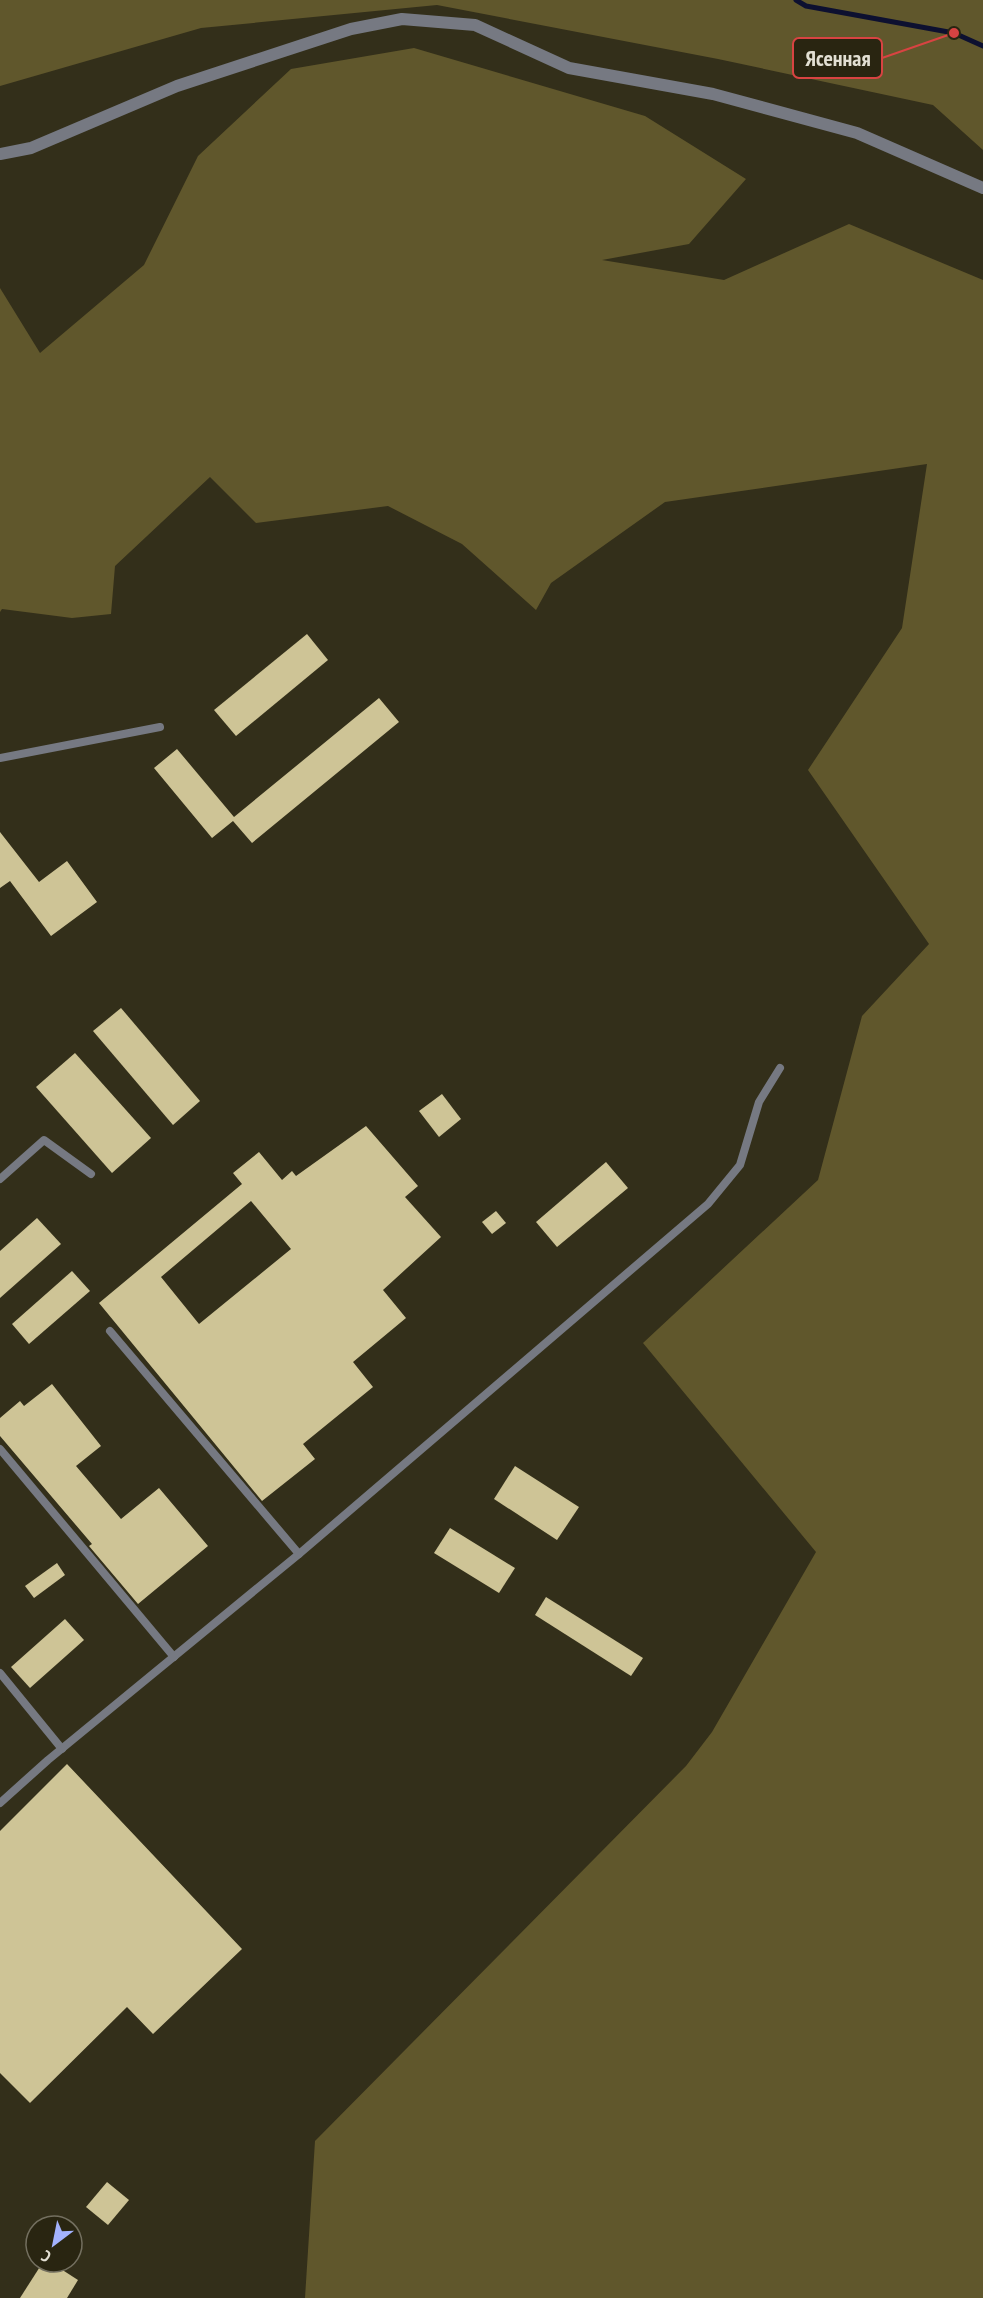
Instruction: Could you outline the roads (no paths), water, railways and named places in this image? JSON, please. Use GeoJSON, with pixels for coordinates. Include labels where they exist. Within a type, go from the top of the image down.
{"type":"FeatureCollection","features":[{"type":"Feature","properties":{"kind":"street"},"geometry":{"type":"LineString","coordinates":[[0,154],[31,148],[177,86],[351,29],[402,19],[475,25],[569,68],[713,94],[857,133],[983,188]]}},
{"type":"Feature","properties":{"kind":"lane"},"geometry":{"type":"LineString","coordinates":[[0,758],[160,727]]}},
{"type":"Feature","properties":{"kind":"lane"},"geometry":{"type":"LineString","coordinates":[[0,1803],[298,1554],[708,1204],[740,1165],[759,1102],[780,1068]]}},
{"type":"Feature","properties":{"kind":"lane"},"geometry":{"type":"LineString","coordinates":[[0,1179],[44,1140],[92,1174]]}},
{"type":"Feature","properties":{"kind":"lane"},"geometry":{"type":"LineString","coordinates":[[110,1331],[298,1554]]}},
{"type":"Feature","properties":{"kind":"lane"},"geometry":{"type":"LineString","coordinates":[[0,1449],[174,1657]]}},
{"type":"Feature","properties":{"kind":"lane"},"geometry":{"type":"LineString","coordinates":[[0,1673],[62,1749]]}},
{"type":"Feature","properties":{"kind":"waterway"},"geometry":{"type":"LineString","coordinates":[[796,0],[806,6],[954,33],[983,46]]}},
{"type":"Feature","properties":{"kind":"place","name":"Ясенная"},"geometry":{"type":"Point","coordinates":[954,33]}}]}
